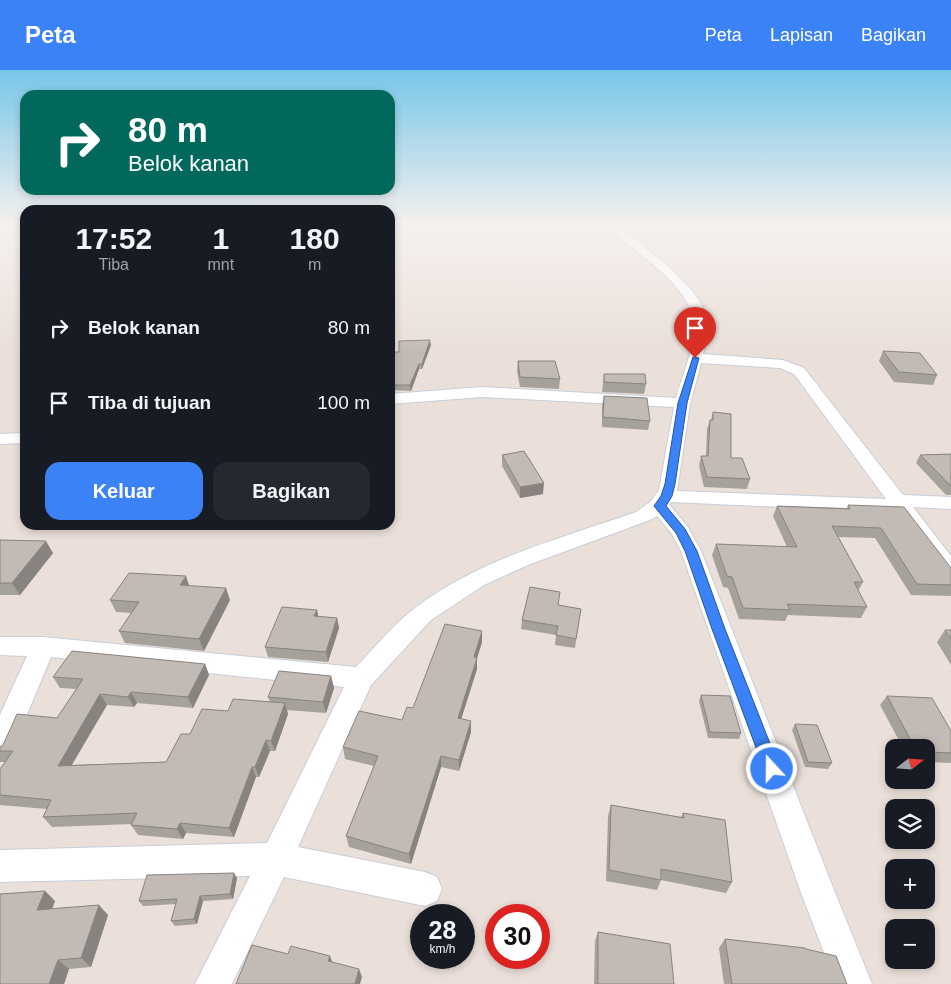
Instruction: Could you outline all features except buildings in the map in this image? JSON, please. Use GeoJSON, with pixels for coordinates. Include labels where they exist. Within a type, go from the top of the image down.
{"type":"FeatureCollection","features":[{"type":"Feature","properties":{"kind":"street"},"geometry":{"type":"LineString","coordinates":[[658,267],[686,292],[697,307],[700,328],[695,358],[682,403],[663,501],[695,558],[718,629],[854,984]]}},
{"type":"Feature","properties":{"kind":"street"},"geometry":{"type":"LineString","coordinates":[[695,358],[784,364],[799,370],[951,571]]}},
{"type":"Feature","properties":{"kind":"street"},"geometry":{"type":"LineString","coordinates":[[395,399],[482,392],[682,403]]}},
{"type":"Feature","properties":{"kind":"street"},"geometry":{"type":"LineString","coordinates":[[0,438],[20,438]]}},
{"type":"Feature","properties":{"kind":"street"},"geometry":{"type":"LineString","coordinates":[[213,984],[276,859],[361,678],[423,614],[476,580],[521,560],[644,516],[663,501],[951,503]]}},
{"type":"Feature","properties":{"kind":"street"},"geometry":{"type":"LineString","coordinates":[[0,646],[43,647],[361,678]]}},
{"type":"Feature","properties":{"kind":"street"},"geometry":{"type":"LineString","coordinates":[[0,746],[43,647]]}},
{"type":"Feature","properties":{"kind":"street"},"geometry":{"type":"LineString","coordinates":[[0,866],[276,859],[425,889]]}},
{"type":"Feature","properties":{"kind":"route"},"geometry":{"type":"LineString","coordinates":[[695,358],[682,403],[670,484],[667,496],[660,506],[681,532],[698,566],[718,629],[772,769]]}}]}
